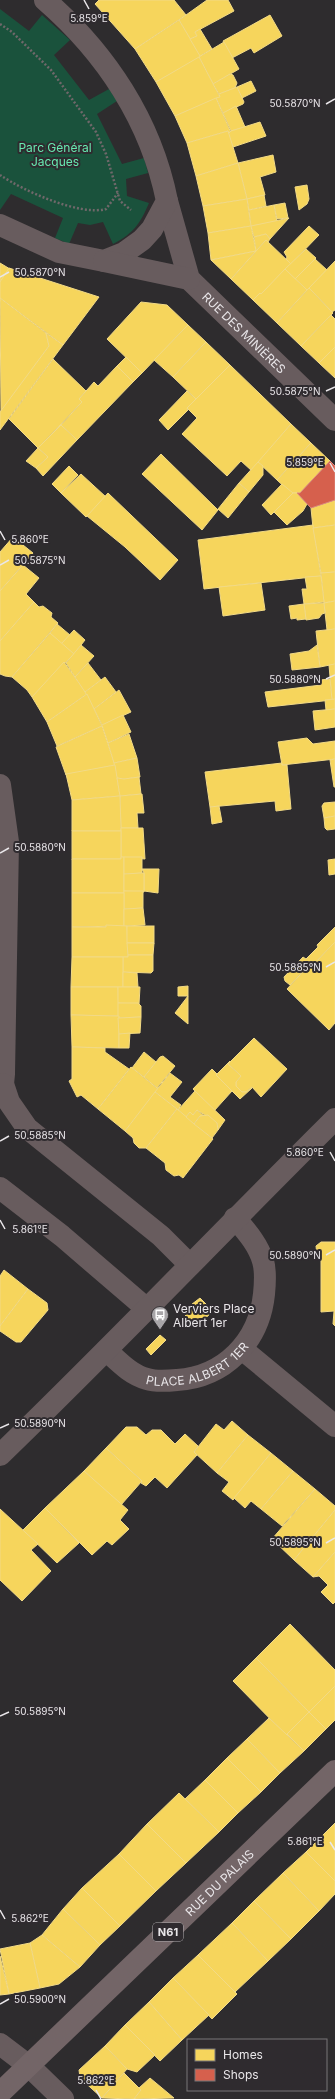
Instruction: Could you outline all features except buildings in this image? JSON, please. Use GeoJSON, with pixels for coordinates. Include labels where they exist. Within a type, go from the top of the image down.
{"type":"FeatureCollection","features":[{"type":"Feature","properties":{"kind":"main road","name":"RUE DU PALAIS"},"geometry":{"type":"LineString","coordinates":[[0,2093],[335,1771]]}},
{"type":"Feature","properties":{"kind":"street"},"geometry":{"type":"LineString","coordinates":[[0,225],[59,252],[189,279],[167,201],[159,164],[140,119],[88,41],[45,0]]}},
{"type":"Feature","properties":{"kind":"street"},"geometry":{"type":"LineString","coordinates":[[104,261],[124,253],[142,240],[152,229],[167,201]]}},
{"type":"Feature","properties":{"kind":"street","name":"RUE DES MINIÈRES"},"geometry":{"type":"LineString","coordinates":[[189,279],[335,420]]}},
{"type":"Feature","properties":{"kind":"street"},"geometry":{"type":"LineString","coordinates":[[0,785],[6,816],[8,842],[2,1088],[9,1102],[27,1128],[161,1236],[190,1265]]}},
{"type":"Feature","properties":{"kind":"street"},"geometry":{"type":"LineString","coordinates":[[0,1455],[107,1351],[235,1218],[335,1119]]}},
{"type":"Feature","properties":{"kind":"street"},"geometry":{"type":"LineString","coordinates":[[0,1188],[74,1246],[147,1309]]}},
{"type":"Feature","properties":{"kind":"street","name":"PLACE ALBERT 1ER"},"geometry":{"type":"LineString","coordinates":[[107,1351],[134,1374],[147,1379],[164,1381],[196,1378],[210,1373],[229,1361],[242,1349],[256,1327],[263,1304],[265,1282],[263,1261],[251,1236],[235,1218]]}},
{"type":"Feature","properties":{"kind":"street"},"geometry":{"type":"LineString","coordinates":[[242,1349],[335,1426]]}},
{"type":"Feature","properties":{"kind":"street"},"geometry":{"type":"LineString","coordinates":[[0,2044],[29,2066],[64,2099]]}},
{"type":"Feature","properties":{"kind":"path"},"geometry":{"type":"LineString","coordinates":[[0,24],[12,32],[51,70],[96,132],[106,154],[118,193],[106,209],[96,212],[46,199],[25,190],[0,175]]}},
{"type":"Feature","properties":{"kind":"green space","name":"Parc Général Jacques"},"geometry":{"type":"Polygon","coordinates":[[[0,9],[29,31],[42,15],[70,40],[54,55],[89,100],[109,89],[117,101],[97,114],[122,164],[144,158],[148,173],[126,179],[127,196],[149,203],[143,217],[136,227],[126,236],[113,244],[103,222],[90,225],[78,223],[69,244],[55,238],[63,218],[11,194],[0,210],[0,9]]]}},
{"type":"Feature","properties":{"kind":"place","name":"Verviers Place Albert 1er"},"geometry":{"type":"Point","coordinates":[160,1330]}}]}
